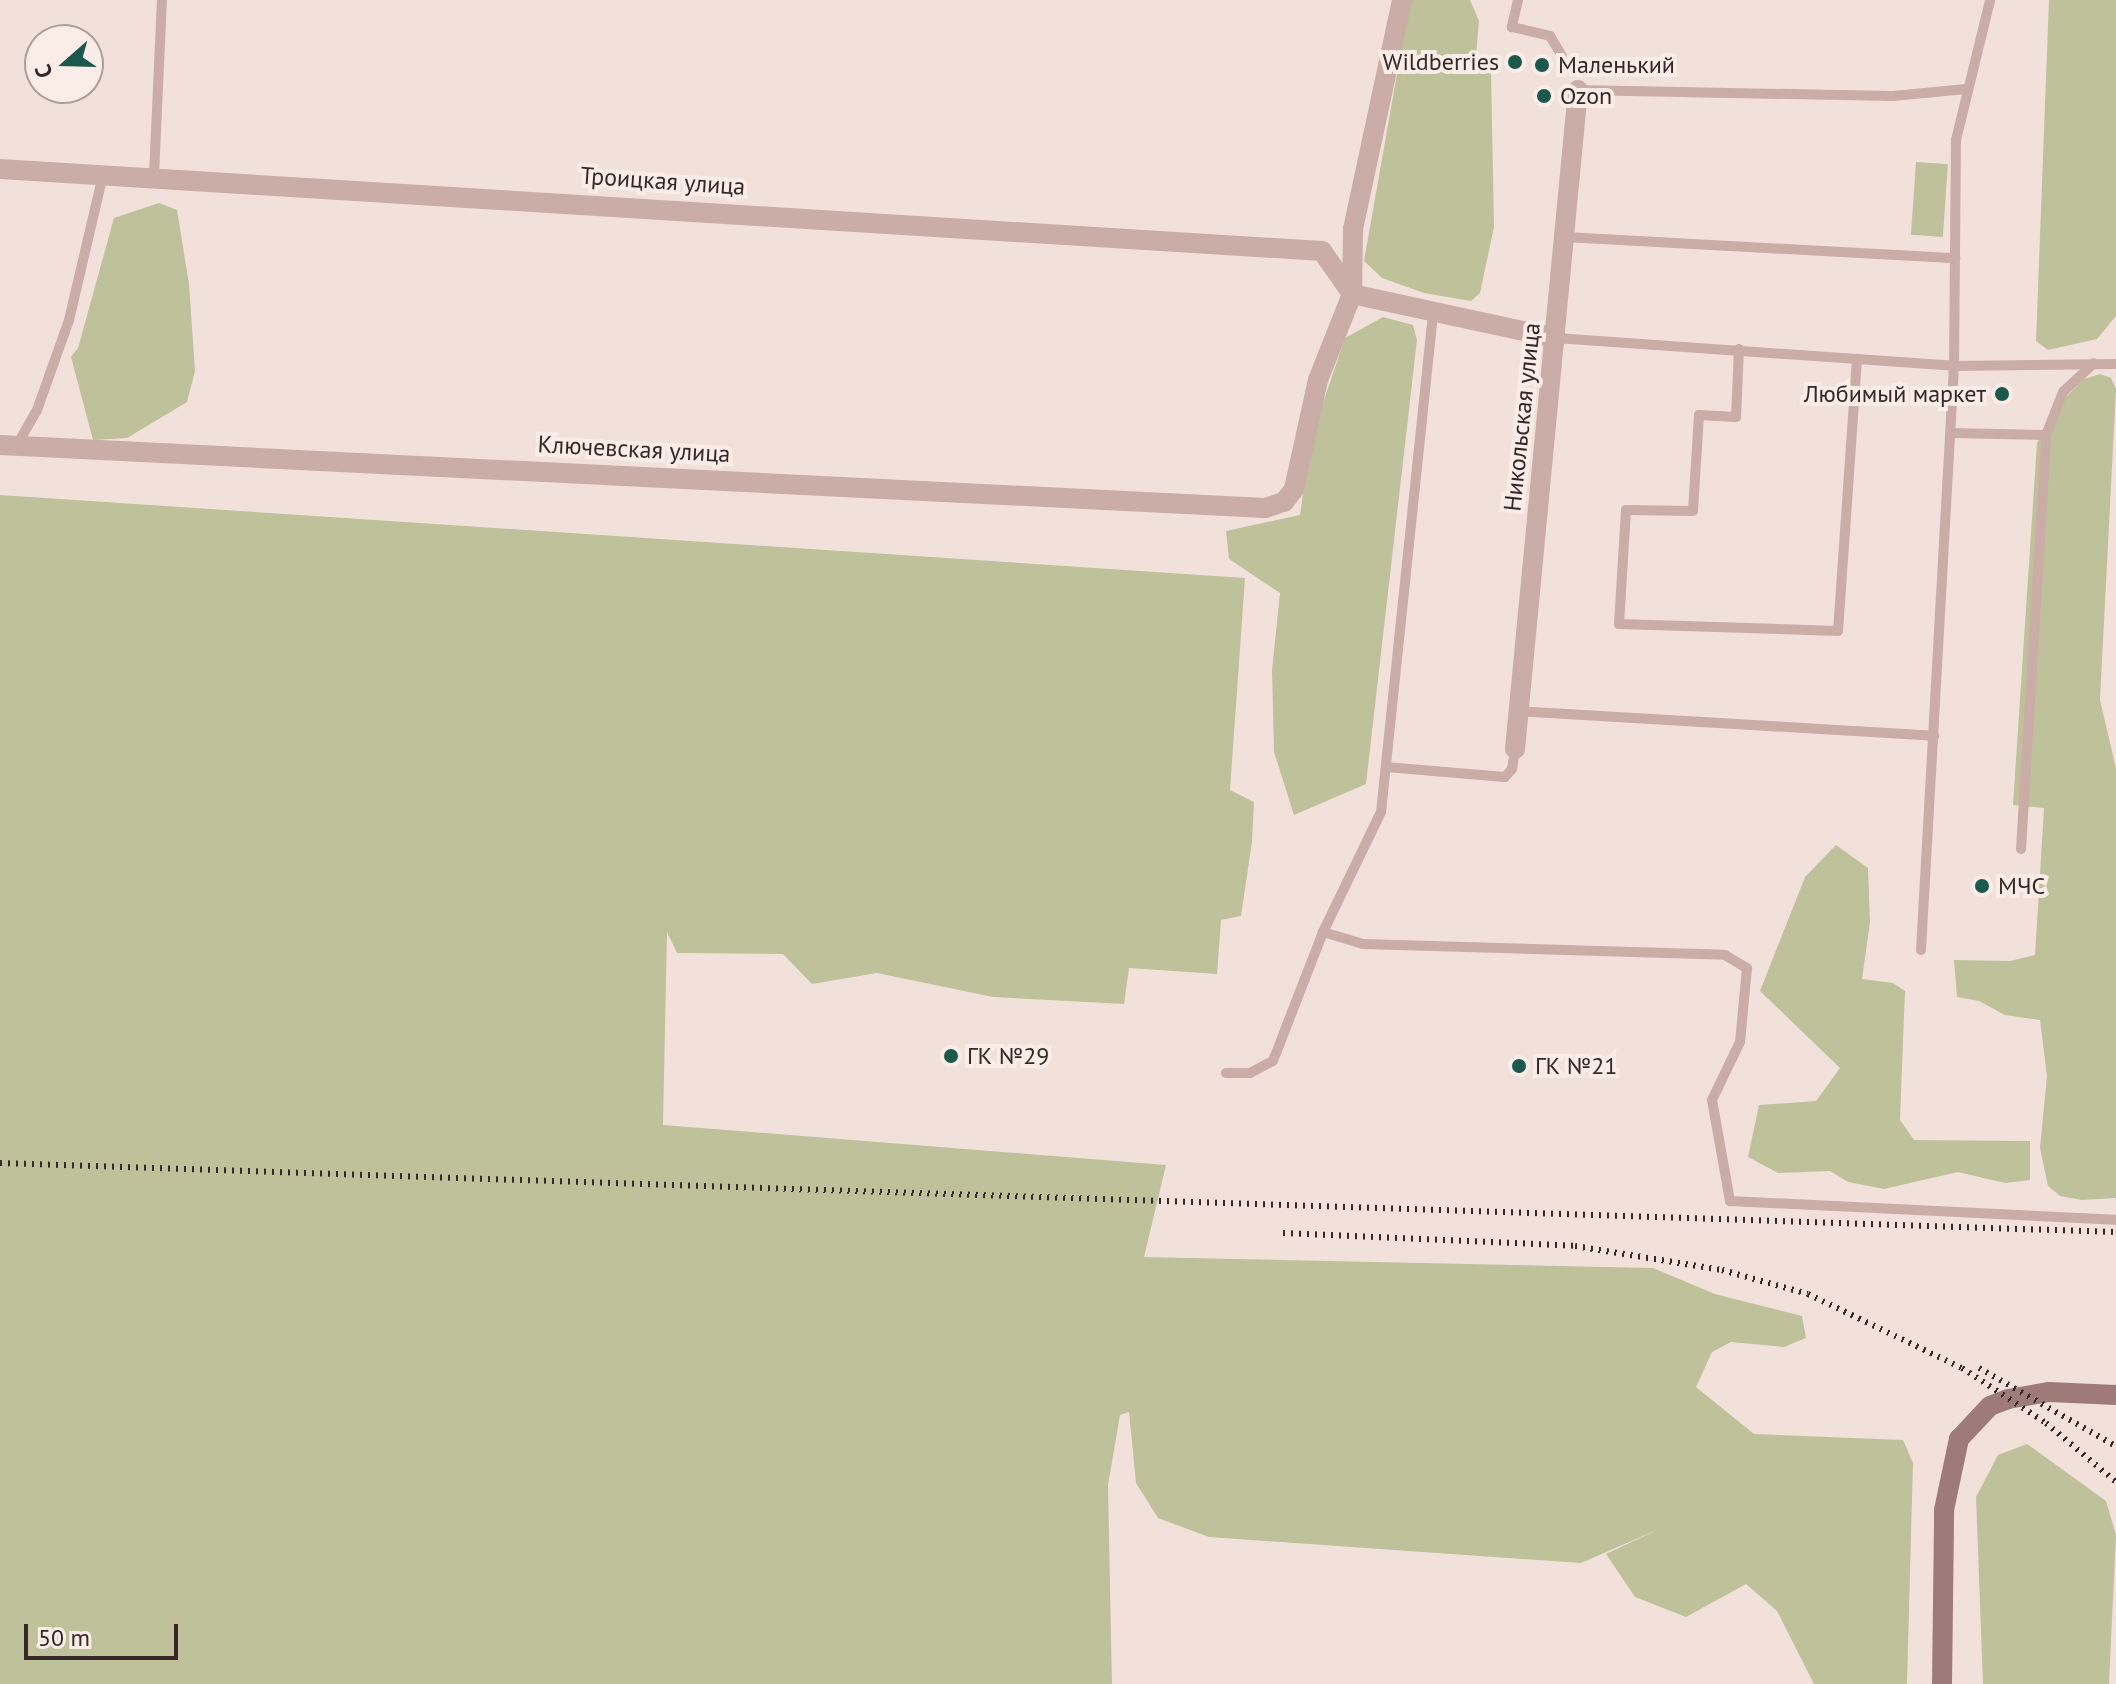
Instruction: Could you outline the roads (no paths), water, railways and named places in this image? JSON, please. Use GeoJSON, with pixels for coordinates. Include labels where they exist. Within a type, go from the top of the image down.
{"type":"FeatureCollection","features":[{"type":"Feature","properties":{"kind":"main road"},"geometry":{"type":"LineString","coordinates":[[1942,1684],[1944,1510],[1959,1439],[1990,1406],[2008,1399],[2049,1392],[2116,1395]]}},
{"type":"Feature","properties":{"kind":"street"},"geometry":{"type":"LineString","coordinates":[[1402,0],[1353,229],[1352,294],[1433,314],[1556,338]]}},
{"type":"Feature","properties":{"kind":"street","name":"Никольская улица"},"geometry":{"type":"LineString","coordinates":[[1515,749],[1578,90]]}},
{"type":"Feature","properties":{"kind":"street","name":"Троицкая улица"},"geometry":{"type":"LineString","coordinates":[[0,169],[154,175],[1322,251],[1352,294]]}},
{"type":"Feature","properties":{"kind":"street","name":"Ключевская улица"},"geometry":{"type":"LineString","coordinates":[[8,446],[1265,508],[1284,502],[1294,489],[1318,380],[1352,294]]}},
{"type":"Feature","properties":{"kind":"lane"},"geometry":{"type":"LineString","coordinates":[[154,175],[162,0]]}},
{"type":"Feature","properties":{"kind":"lane"},"geometry":{"type":"LineString","coordinates":[[1518,0],[1512,27],[1550,36],[1562,56]]}},
{"type":"Feature","properties":{"kind":"lane"},"geometry":{"type":"LineString","coordinates":[[1921,950],[1954,366],[1956,140],[1990,0]]}},
{"type":"Feature","properties":{"kind":"lane"},"geometry":{"type":"LineString","coordinates":[[1578,90],[1893,96],[1966,89]]}},
{"type":"Feature","properties":{"kind":"lane"},"geometry":{"type":"LineString","coordinates":[[8,446],[37,410],[69,320],[103,173]]}},
{"type":"Feature","properties":{"kind":"lane"},"geometry":{"type":"LineString","coordinates":[[1565,237],[1955,258]]}},
{"type":"Feature","properties":{"kind":"lane"},"geometry":{"type":"LineString","coordinates":[[1226,1073],[1250,1073],[1273,1061],[1323,932],[1381,812],[1433,314]]}},
{"type":"Feature","properties":{"kind":"lane"},"geometry":{"type":"LineString","coordinates":[[1556,338],[1954,366],[2116,364]]}},
{"type":"Feature","properties":{"kind":"lane"},"geometry":{"type":"LineString","coordinates":[[1739,349],[1736,417],[1699,415],[1693,511],[1626,510],[1619,624],[1838,631],[1857,359]]}},
{"type":"Feature","properties":{"kind":"lane"},"geometry":{"type":"LineString","coordinates":[[2021,849],[2046,435],[2063,392],[2094,363]]}},
{"type":"Feature","properties":{"kind":"lane"},"geometry":{"type":"LineString","coordinates":[[1950,433],[2046,435]]}},
{"type":"Feature","properties":{"kind":"lane"},"geometry":{"type":"LineString","coordinates":[[1517,711],[1934,736]]}},
{"type":"Feature","properties":{"kind":"lane"},"geometry":{"type":"LineString","coordinates":[[1386,767],[1505,777],[1512,769],[1515,749]]}},
{"type":"Feature","properties":{"kind":"lane"},"geometry":{"type":"LineString","coordinates":[[1323,932],[1363,944],[1725,955],[1747,968],[1740,1042],[1712,1100],[1730,1201],[2116,1220]]}},
{"type":"Feature","properties":{"kind":"railway"},"geometry":{"type":"LineString","coordinates":[[0,1163],[2116,1232]]}},
{"type":"Feature","properties":{"kind":"railway"},"geometry":{"type":"LineString","coordinates":[[1283,1233],[1575,1246],[1722,1270],[1808,1294],[1962,1368],[2046,1423],[2116,1482]]}},
{"type":"Feature","properties":{"kind":"railway"},"geometry":{"type":"LineString","coordinates":[[1979,1368],[2116,1446]]}},
{"type":"Feature","properties":{"kind":"place","name":"Wildberries"},"geometry":{"type":"Point","coordinates":[1515,62]}},
{"type":"Feature","properties":{"kind":"place","name":"Маленький"},"geometry":{"type":"Point","coordinates":[1542,65]}},
{"type":"Feature","properties":{"kind":"place","name":"Ozon"},"geometry":{"type":"Point","coordinates":[1544,96]}},
{"type":"Feature","properties":{"kind":"place","name":"Любимый маркет"},"geometry":{"type":"Point","coordinates":[2002,394]}},
{"type":"Feature","properties":{"kind":"place","name":"МЧС"},"geometry":{"type":"Point","coordinates":[1982,886]}},
{"type":"Feature","properties":{"kind":"place","name":"ГК №29"},"geometry":{"type":"Point","coordinates":[951,1056]}},
{"type":"Feature","properties":{"kind":"place","name":"ГК №21"},"geometry":{"type":"Point","coordinates":[1519,1066]}}]}
